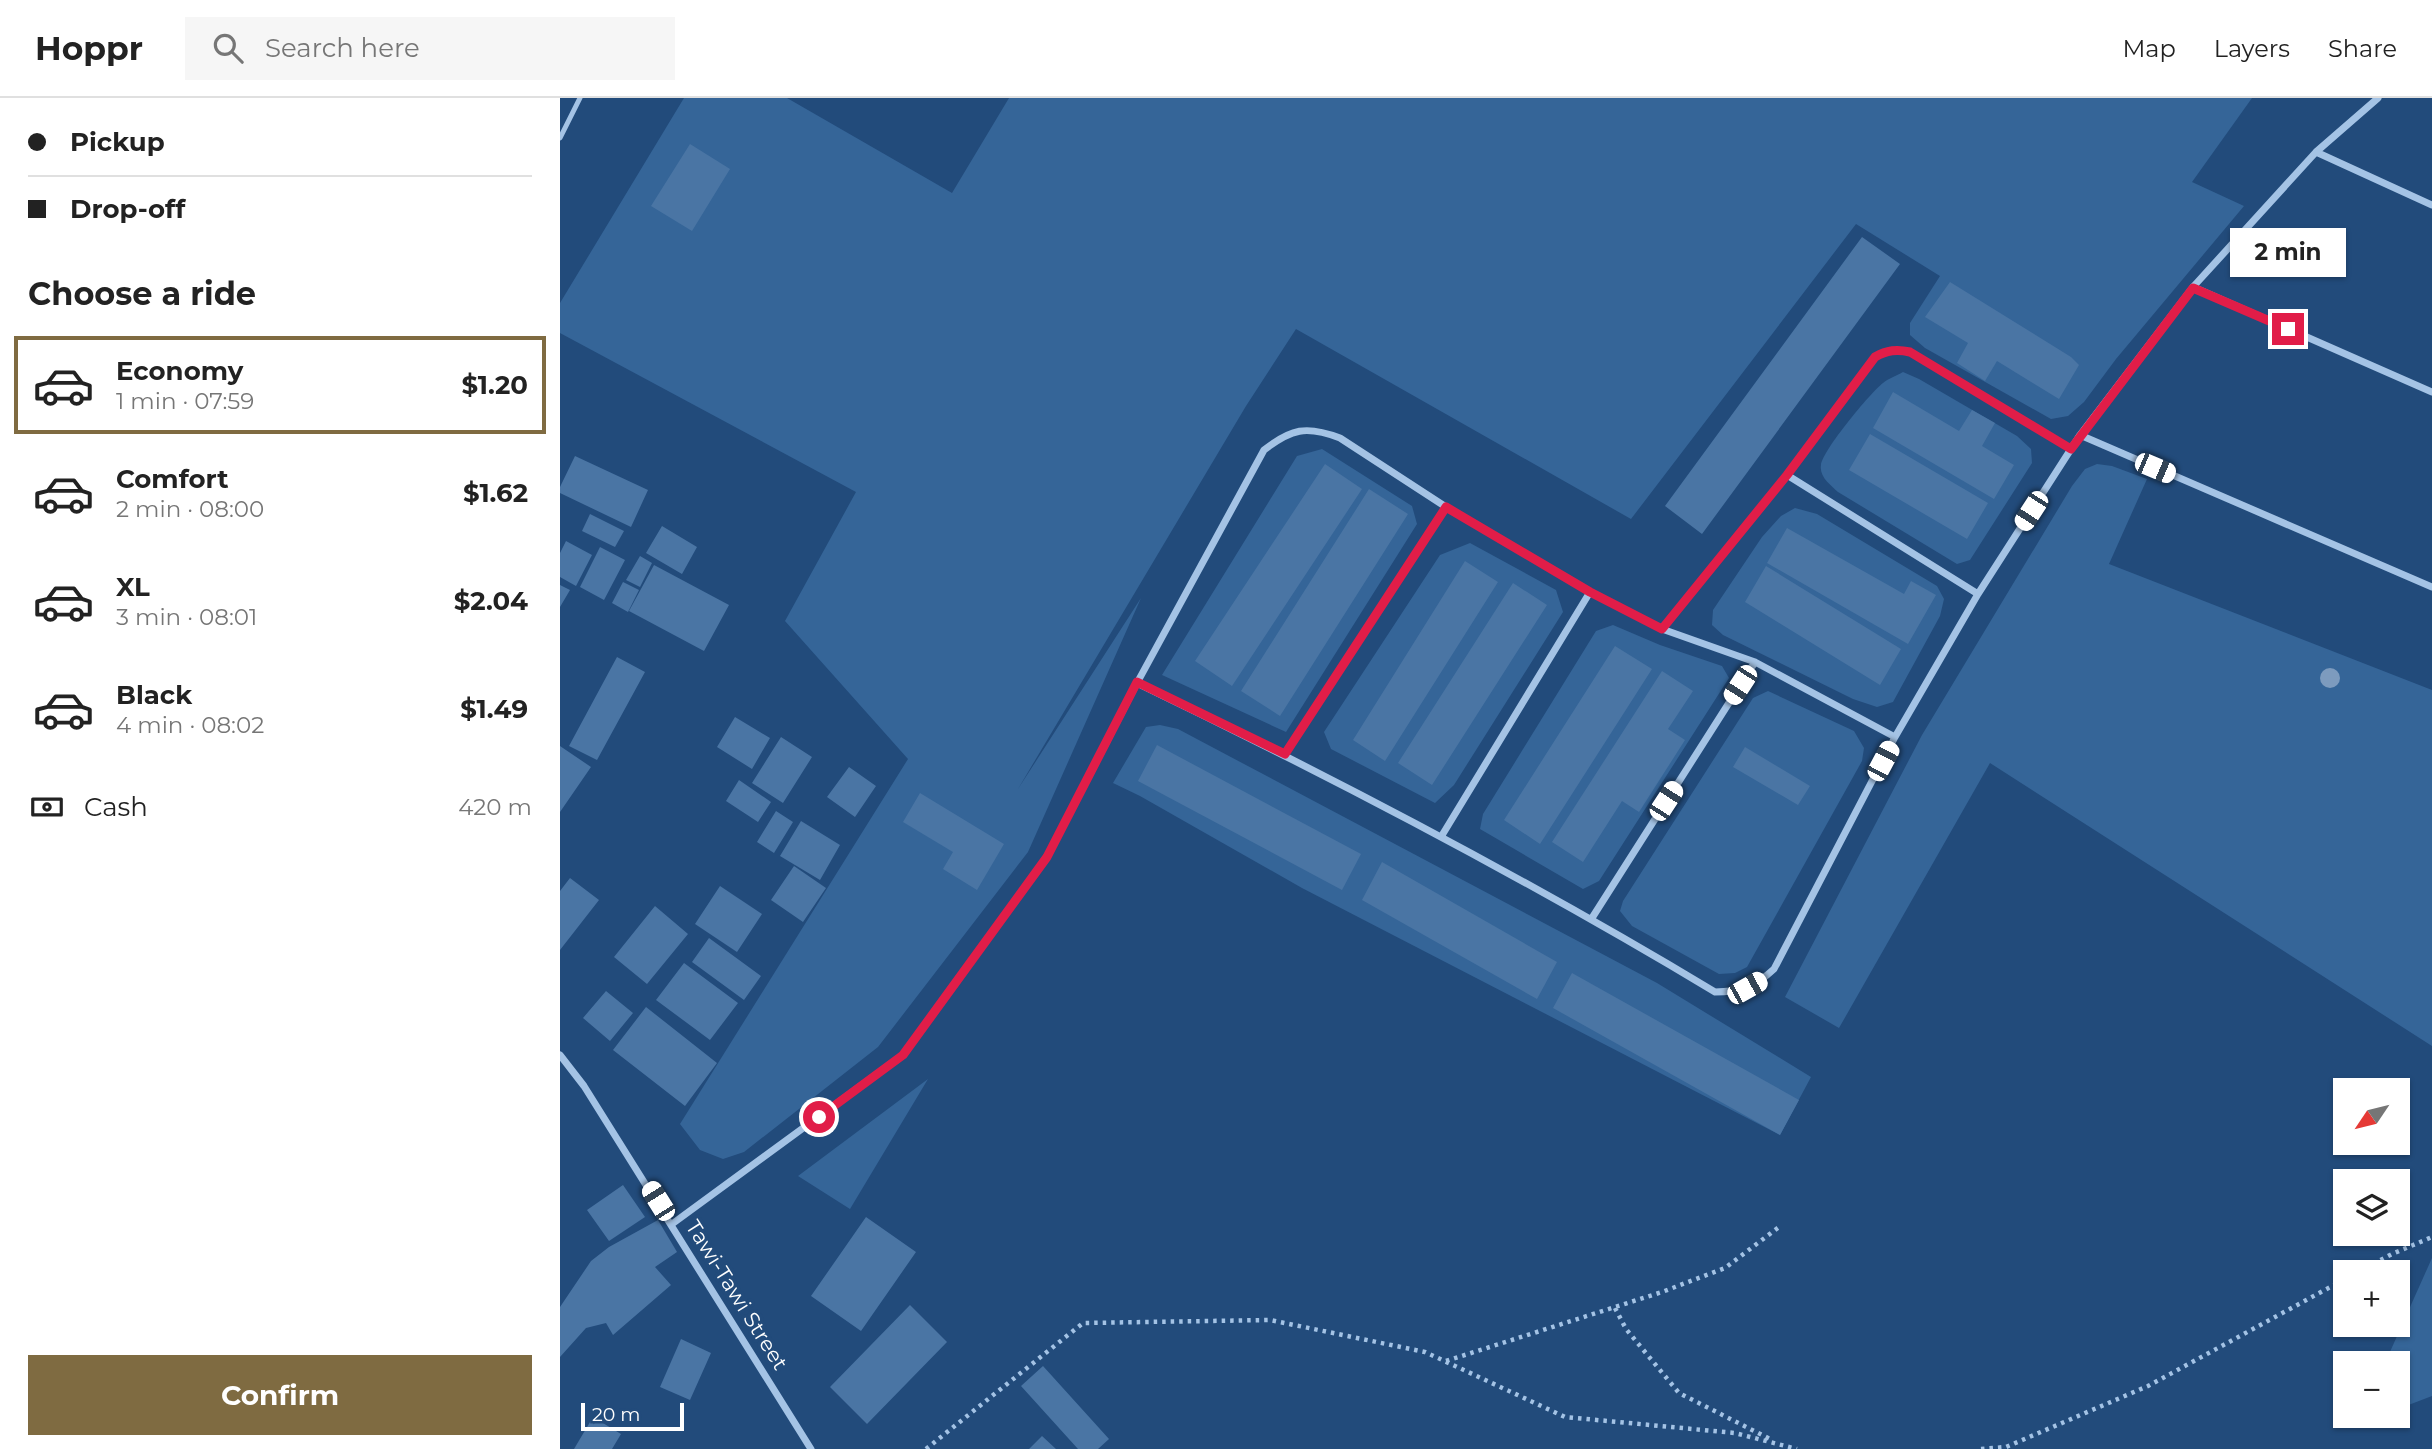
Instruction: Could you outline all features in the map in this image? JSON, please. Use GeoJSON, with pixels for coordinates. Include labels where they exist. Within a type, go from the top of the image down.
{"type":"FeatureCollection","features":[{"type":"Feature","properties":{"kind":"street"},"geometry":{"type":"LineString","coordinates":[[1137,682],[1285,754],[1441,837],[1592,918],[1715,992],[1732,992],[1747,988],[1774,969],[1895,737],[1978,594],[2080,435],[2193,288],[2316,152],[2378,98]]}},
{"type":"Feature","properties":{"kind":"street"},"geometry":{"type":"LineString","coordinates":[[2316,152],[2432,205]]}},
{"type":"Feature","properties":{"kind":"street"},"geometry":{"type":"LineString","coordinates":[[2193,288],[2432,392]]}},
{"type":"Feature","properties":{"kind":"street"},"geometry":{"type":"LineString","coordinates":[[1662,629],[1787,475],[1875,357],[1892,350],[1910,352],[2071,449]]}},
{"type":"Feature","properties":{"kind":"street"},"geometry":{"type":"LineString","coordinates":[[672,1224],[903,1055],[1047,857],[1137,682],[1264,450],[1281,437],[1301,429],[1321,431],[1340,438],[1446,507],[1590,592],[1662,629],[1755,662],[1895,737]]}},
{"type":"Feature","properties":{"kind":"street"},"geometry":{"type":"LineString","coordinates":[[2080,435],[2432,587]]}},
{"type":"Feature","properties":{"kind":"street"},"geometry":{"type":"LineString","coordinates":[[1787,475],[1978,594]]}},
{"type":"Feature","properties":{"kind":"street"},"geometry":{"type":"LineString","coordinates":[[1285,754],[1446,507]]}},
{"type":"Feature","properties":{"kind":"street"},"geometry":{"type":"LineString","coordinates":[[1441,837],[1590,592]]}},
{"type":"Feature","properties":{"kind":"street"},"geometry":{"type":"LineString","coordinates":[[1592,918],[1755,662]]}},
{"type":"Feature","properties":{"kind":"street","name":"Tawi-Tawi Street"},"geometry":{"type":"LineString","coordinates":[[560,1055],[584,1086],[672,1224],[811,1449]]}},
{"type":"Feature","properties":{"kind":"lane"},"geometry":{"type":"LineString","coordinates":[[560,138],[580,98]]}},
{"type":"Feature","properties":{"kind":"path"},"geometry":{"type":"LineString","coordinates":[[1445,1362],[1726,1268],[1779,1227]]}},
{"type":"Feature","properties":{"kind":"path"},"geometry":{"type":"LineString","coordinates":[[2381,1260],[2432,1237]]}},
{"type":"Feature","properties":{"kind":"path"},"geometry":{"type":"LineString","coordinates":[[1981,1449],[2006,1447],[2148,1386],[2333,1286]]}},
{"type":"Feature","properties":{"kind":"path"},"geometry":{"type":"LineString","coordinates":[[1614,1307],[1626,1329],[1679,1393],[1783,1446]]}},
{"type":"Feature","properties":{"kind":"path"},"geometry":{"type":"LineString","coordinates":[[926,1449],[1083,1323],[1270,1320],[1425,1352],[1565,1417],[1735,1433],[1797,1449]]}},
{"type":"Feature","properties":{"kind":"shaded area"},"geometry":{"type":"Polygon","coordinates":[[[684,98],[787,98],[952,193],[1009,98],[2252,98],[2192,182],[2244,206],[2116,359],[2084,402],[2068,416],[2051,419],[1925,348],[1910,335],[1910,323],[1940,276],[1856,224],[1631,519],[1296,329],[1246,406],[1018,789],[1141,598],[1028,852],[878,1047],[744,1152],[723,1159],[700,1150],[680,1124],[908,759],[785,621],[856,492],[560,333],[560,303],[684,98]]]}},
{"type":"Feature","properties":{"kind":"shaded area"},"geometry":{"type":"Polygon","coordinates":[[[1903,372],[2017,436],[2031,449],[2032,463],[1970,560],[1957,564],[1838,492],[1822,473],[1824,458],[1848,422],[1883,383],[1903,372]]]}},
{"type":"Feature","properties":{"kind":"shaded area"},"geometry":{"type":"Polygon","coordinates":[[[1322,449],[1412,506],[1417,524],[1286,732],[1162,675],[1297,456],[1322,449]]]}},
{"type":"Feature","properties":{"kind":"shaded area"},"geometry":{"type":"Polygon","coordinates":[[[2097,464],[2112,466],[2147,479],[2109,564],[2432,690],[2432,1046],[1990,763],[1839,1028],[1785,997],[1922,735],[2072,486],[2085,469],[2097,464]]]}},
{"type":"Feature","properties":{"kind":"shaded area"},"geometry":{"type":"Polygon","coordinates":[[[1795,508],[1817,514],[1937,586],[1944,599],[1940,616],[1893,702],[1877,707],[1853,699],[1723,635],[1712,625],[1713,610],[1762,537],[1781,516],[1795,508]]]}},
{"type":"Feature","properties":{"kind":"shaded area"},"geometry":{"type":"Polygon","coordinates":[[[1470,543],[1556,590],[1563,612],[1454,785],[1435,803],[1331,749],[1324,732],[1440,555],[1470,543]]]}},
{"type":"Feature","properties":{"kind":"shaded area"},"geometry":{"type":"Polygon","coordinates":[[[1613,625],[1660,645],[1722,666],[1729,678],[1599,881],[1583,889],[1480,829],[1483,814],[1596,631],[1613,625]]]}},
{"type":"Feature","properties":{"kind":"shaded area"},"geometry":{"type":"Polygon","coordinates":[[[1768,691],[1854,731],[1864,748],[1862,761],[1747,967],[1735,973],[1719,974],[1632,926],[1620,911],[1623,901],[1753,698],[1768,691]]]}},
{"type":"Feature","properties":{"kind":"shaded area"},"geometry":{"type":"Polygon","coordinates":[[[1160,725],[1178,729],[1657,983],[1811,1077],[1780,1135],[1302,888],[1113,783],[1146,727],[1160,725]]]}},
{"type":"Feature","properties":{"kind":"shaded area"},"geometry":{"type":"Polygon","coordinates":[[[928,1079],[850,1209],[798,1176],[928,1079]]]}},
{"type":"Feature","properties":{"kind":"shaded area"},"geometry":{"type":"Polygon","coordinates":[[[2432,1258],[2432,1396],[2410,1404],[2410,1351],[2390,1351],[2397,1337],[2410,1337],[2410,1307],[2432,1258]]]}},
{"type":"Feature","properties":{"kind":"building"},"geometry":{"type":"Polygon","coordinates":[[[690,144],[730,169],[692,231],[651,206],[690,144]]]}},
{"type":"Feature","properties":{"kind":"building"},"geometry":{"type":"Polygon","coordinates":[[[1862,237],[1900,264],[1702,534],[1665,506],[1862,237]]]}},
{"type":"Feature","properties":{"kind":"building"},"geometry":{"type":"Polygon","coordinates":[[[1950,282],[2071,357],[2079,365],[2059,399],[1997,361],[1985,381],[1957,363],[1968,343],[1925,317],[1950,282]]]}},
{"type":"Feature","properties":{"kind":"building"},"geometry":{"type":"Polygon","coordinates":[[[1893,392],[1959,431],[1972,410],[1995,423],[1982,446],[2014,465],[1994,499],[1873,428],[1893,392]]]}},
{"type":"Feature","properties":{"kind":"building"},"geometry":{"type":"Polygon","coordinates":[[[1870,434],[1988,503],[1967,539],[1849,470],[1870,434]]]}},
{"type":"Feature","properties":{"kind":"building"},"geometry":{"type":"Polygon","coordinates":[[[575,456],[648,490],[631,527],[560,493],[560,487],[575,456]]]}},
{"type":"Feature","properties":{"kind":"building"},"geometry":{"type":"Polygon","coordinates":[[[1325,464],[1362,489],[1232,686],[1195,661],[1325,464]]]}},
{"type":"Feature","properties":{"kind":"building"},"geometry":{"type":"Polygon","coordinates":[[[1369,489],[1408,514],[1280,716],[1241,691],[1369,489]]]}},
{"type":"Feature","properties":{"kind":"building"},"geometry":{"type":"Polygon","coordinates":[[[590,514],[624,531],[615,547],[582,531],[590,514]]]}},
{"type":"Feature","properties":{"kind":"building"},"geometry":{"type":"Polygon","coordinates":[[[662,526],[697,547],[682,574],[646,553],[662,526]]]}},
{"type":"Feature","properties":{"kind":"building"},"geometry":{"type":"Polygon","coordinates":[[[1787,528],[1904,594],[1911,581],[1936,595],[1908,644],[1767,563],[1787,528]]]}},
{"type":"Feature","properties":{"kind":"building"},"geometry":{"type":"Polygon","coordinates":[[[566,541],[592,555],[576,586],[560,577],[560,553],[566,541]]]}},
{"type":"Feature","properties":{"kind":"building"},"geometry":{"type":"Polygon","coordinates":[[[600,547],[625,560],[604,600],[580,587],[600,547]]]}},
{"type":"Feature","properties":{"kind":"building"},"geometry":{"type":"Polygon","coordinates":[[[640,556],[652,563],[640,587],[626,580],[640,556]]]}},
{"type":"Feature","properties":{"kind":"building"},"geometry":{"type":"Polygon","coordinates":[[[1465,561],[1498,582],[1385,761],[1353,740],[1465,561]]]}},
{"type":"Feature","properties":{"kind":"building"},"geometry":{"type":"Polygon","coordinates":[[[654,565],[729,605],[704,651],[629,611],[654,565]]]}},
{"type":"Feature","properties":{"kind":"building"},"geometry":{"type":"Polygon","coordinates":[[[1766,566],[1901,649],[1880,685],[1745,602],[1766,566]]]}},
{"type":"Feature","properties":{"kind":"building"},"geometry":{"type":"Polygon","coordinates":[[[623,582],[639,590],[628,612],[612,603],[623,582]]]}},
{"type":"Feature","properties":{"kind":"building"},"geometry":{"type":"Polygon","coordinates":[[[1513,583],[1547,605],[1432,785],[1398,763],[1513,583]]]}},
{"type":"Feature","properties":{"kind":"building"},"geometry":{"type":"Polygon","coordinates":[[[560,585],[570,590],[560,607],[560,585]]]}},
{"type":"Feature","properties":{"kind":"building"},"geometry":{"type":"Polygon","coordinates":[[[1615,646],[1652,669],[1540,844],[1504,820],[1615,646]]]}},
{"type":"Feature","properties":{"kind":"building"},"geometry":{"type":"Polygon","coordinates":[[[617,657],[645,672],[597,760],[569,746],[617,657]]]}},
{"type":"Feature","properties":{"kind":"building"},"geometry":{"type":"Polygon","coordinates":[[[1662,671],[1693,691],[1668,729],[1685,740],[1639,812],[1622,801],[1583,862],[1552,842],[1662,671]]]}},
{"type":"Feature","properties":{"kind":"building"},"geometry":{"type":"Polygon","coordinates":[[[735,717],[770,738],[752,769],[717,747],[735,717]]]}},
{"type":"Feature","properties":{"kind":"building"},"geometry":{"type":"Polygon","coordinates":[[[781,737],[812,757],[783,803],[752,783],[781,737]]]}},
{"type":"Feature","properties":{"kind":"building"},"geometry":{"type":"Polygon","coordinates":[[[1157,745],[1361,854],[1342,890],[1138,781],[1157,745]]]}},
{"type":"Feature","properties":{"kind":"building"},"geometry":{"type":"Polygon","coordinates":[[[560,746],[591,767],[560,812],[560,746]]]}},
{"type":"Feature","properties":{"kind":"building"},"geometry":{"type":"Polygon","coordinates":[[[1745,747],[1810,786],[1798,805],[1733,767],[1745,747]]]}},
{"type":"Feature","properties":{"kind":"building"},"geometry":{"type":"Polygon","coordinates":[[[849,767],[876,786],[855,817],[827,797],[849,767]]]}},
{"type":"Feature","properties":{"kind":"building"},"geometry":{"type":"Polygon","coordinates":[[[739,780],[771,802],[758,822],[726,801],[739,780]]]}},
{"type":"Feature","properties":{"kind":"building"},"geometry":{"type":"Polygon","coordinates":[[[920,793],[1004,844],[977,890],[943,869],[953,852],[903,822],[920,793]]]}},
{"type":"Feature","properties":{"kind":"building"},"geometry":{"type":"Polygon","coordinates":[[[776,811],[793,822],[774,853],[757,842],[776,811]]]}},
{"type":"Feature","properties":{"kind":"building"},"geometry":{"type":"Polygon","coordinates":[[[801,821],[840,845],[820,880],[780,856],[801,821]]]}},
{"type":"Feature","properties":{"kind":"building"},"geometry":{"type":"Polygon","coordinates":[[[1382,862],[1557,962],[1537,999],[1362,900],[1382,862]]]}},
{"type":"Feature","properties":{"kind":"building"},"geometry":{"type":"Polygon","coordinates":[[[794,866],[826,888],[803,922],[771,900],[794,866]]]}},
{"type":"Feature","properties":{"kind":"building"},"geometry":{"type":"Polygon","coordinates":[[[570,878],[599,900],[560,950],[560,891],[570,878]]]}},
{"type":"Feature","properties":{"kind":"building"},"geometry":{"type":"Polygon","coordinates":[[[720,886],[762,914],[737,952],[695,924],[720,886]]]}},
{"type":"Feature","properties":{"kind":"building"},"geometry":{"type":"Polygon","coordinates":[[[655,906],[688,934],[647,984],[614,957],[655,906]]]}},
{"type":"Feature","properties":{"kind":"building"},"geometry":{"type":"Polygon","coordinates":[[[709,938],[761,976],[744,1000],[692,962],[709,938]]]}},
{"type":"Feature","properties":{"kind":"building"},"geometry":{"type":"Polygon","coordinates":[[[684,963],[738,1003],[710,1040],[656,1000],[684,963]]]}},
{"type":"Feature","properties":{"kind":"building"},"geometry":{"type":"Polygon","coordinates":[[[1572,973],[1799,1100],[1780,1135],[1553,1008],[1572,973]]]}},
{"type":"Feature","properties":{"kind":"building"},"geometry":{"type":"Polygon","coordinates":[[[606,991],[633,1013],[610,1041],[583,1018],[606,991]]]}},
{"type":"Feature","properties":{"kind":"building"},"geometry":{"type":"Polygon","coordinates":[[[646,1007],[717,1063],[685,1106],[613,1050],[646,1007]]]}},
{"type":"Feature","properties":{"kind":"building"},"geometry":{"type":"Polygon","coordinates":[[[623,1185],[645,1217],[609,1241],[587,1210],[623,1185]]]}},
{"type":"Feature","properties":{"kind":"building"},"geometry":{"type":"Polygon","coordinates":[[[866,1217],[916,1252],[861,1331],[811,1296],[866,1217]]]}},
{"type":"Feature","properties":{"kind":"building"},"geometry":{"type":"Polygon","coordinates":[[[658,1220],[677,1252],[655,1267],[671,1285],[613,1335],[606,1323],[586,1328],[560,1357],[560,1307],[591,1261],[609,1247],[658,1220]]]}},
{"type":"Feature","properties":{"kind":"building"},"geometry":{"type":"Polygon","coordinates":[[[910,1305],[947,1342],[867,1424],[830,1387],[910,1305]]]}},
{"type":"Feature","properties":{"kind":"building"},"geometry":{"type":"Polygon","coordinates":[[[681,1339],[711,1353],[690,1400],[660,1387],[681,1339]]]}},
{"type":"Feature","properties":{"kind":"building"},"geometry":{"type":"Polygon","coordinates":[[[1043,1366],[1109,1439],[1098,1449],[1078,1449],[1021,1386],[1043,1366]]]}},
{"type":"Feature","properties":{"kind":"building"},"geometry":{"type":"Polygon","coordinates":[[[593,1417],[621,1434],[612,1449],[574,1449],[593,1417]]]}},
{"type":"Feature","properties":{"kind":"building"},"geometry":{"type":"Polygon","coordinates":[[[1042,1436],[1056,1449],[1029,1449],[1042,1436]]]}},
{"type":"Feature","properties":{"kind":"route"},"geometry":{"type":"LineString","coordinates":[[819,1117],[903,1055],[1047,857],[1137,682],[1285,754],[1446,507],[1590,592],[1662,629],[1787,475],[1875,357],[1882,353],[1892,350],[1910,352],[2071,449],[2193,288],[2288,329]]}}]}
